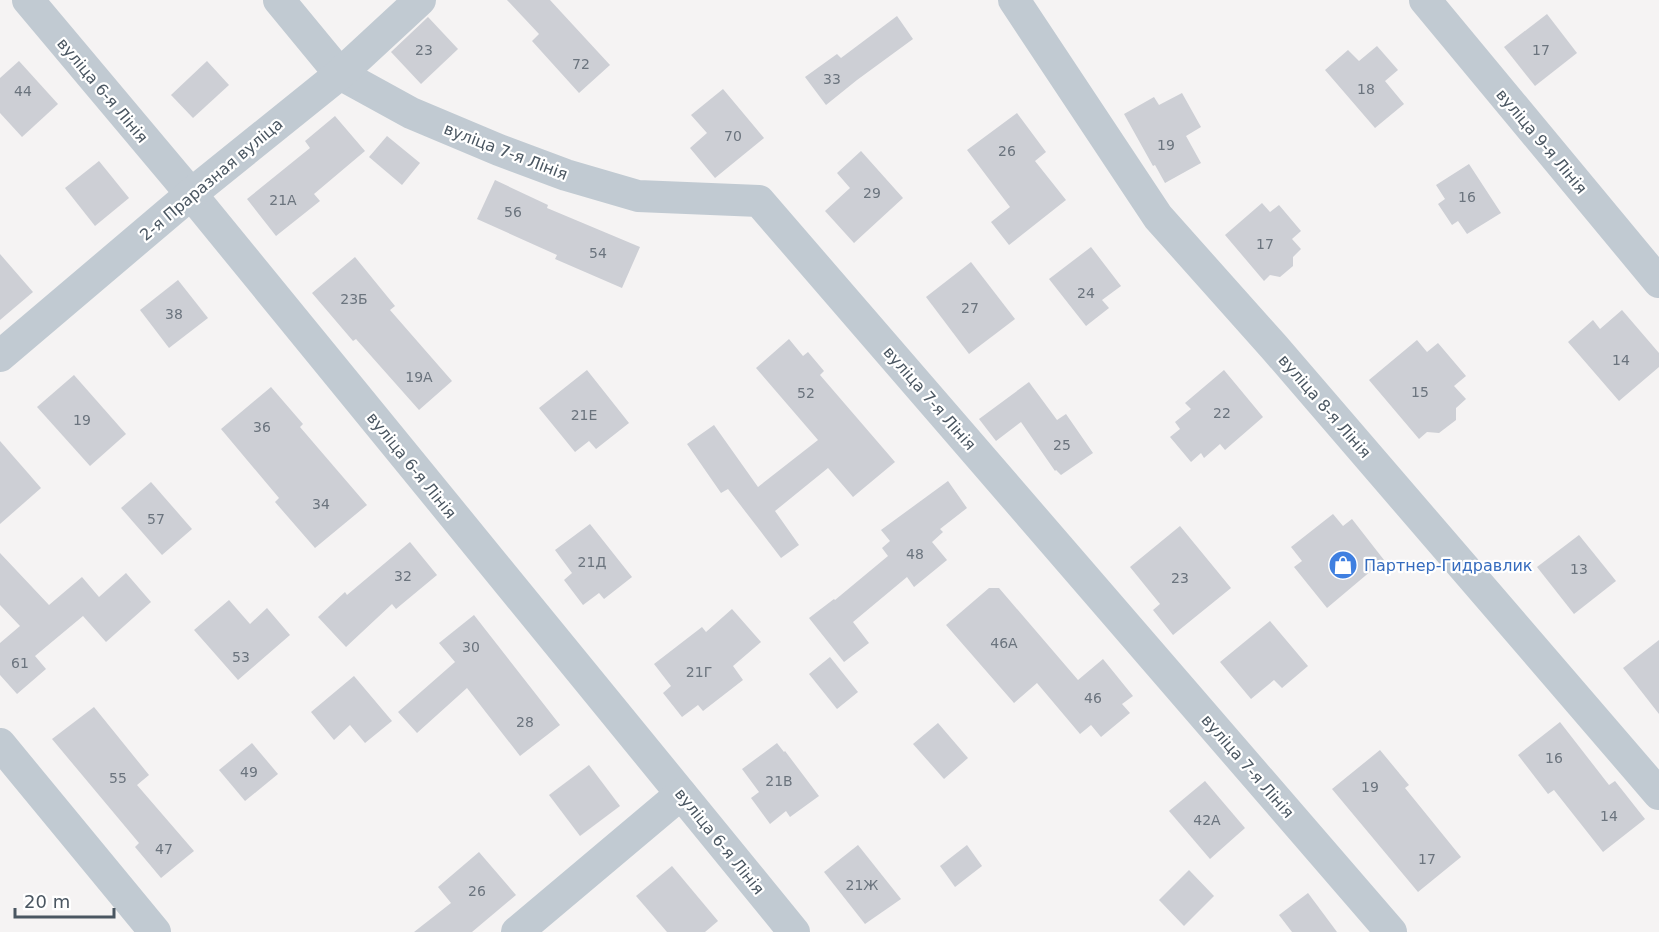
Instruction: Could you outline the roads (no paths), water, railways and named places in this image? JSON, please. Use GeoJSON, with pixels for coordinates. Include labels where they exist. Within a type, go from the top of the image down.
{"type":"FeatureCollection","features":[{"type":"Feature","properties":{"kind":"street","name":"вуліца 6-я Лінія"},"geometry":{"type":"LineString","coordinates":[[28,0],[191,194],[794,932]]}},
{"type":"Feature","properties":{"kind":"street"},"geometry":{"type":"LineString","coordinates":[[279,0],[340,74]]}},
{"type":"Feature","properties":{"kind":"street","name":"2-я Праразная вуліца"},"geometry":{"type":"LineString","coordinates":[[0,356],[191,194],[340,74],[420,0]]}},
{"type":"Feature","properties":{"kind":"street","name":"вуліца 8-я Лінія"},"geometry":{"type":"LineString","coordinates":[[1014,0],[1158,217],[1274,347],[1659,794]]}},
{"type":"Feature","properties":{"kind":"street","name":"вуліца 9-я Лінія"},"geometry":{"type":"LineString","coordinates":[[1425,0],[1659,282]]}},
{"type":"Feature","properties":{"kind":"street","name":"вуліца 7-я Лінія"},"geometry":{"type":"LineString","coordinates":[[340,74],[411,113],[566,175],[638,196],[759,201],[1391,932]]}},
{"type":"Feature","properties":{"kind":"street"},"geometry":{"type":"LineString","coordinates":[[0,744],[155,932]]}},
{"type":"Feature","properties":{"kind":"street"},"geometry":{"type":"LineString","coordinates":[[518,932],[681,794]]}},
{"type":"Feature","properties":{"kind":"place","name":"Партнер-Гидравлик"},"geometry":{"type":"Point","coordinates":[1343,565]}}]}
